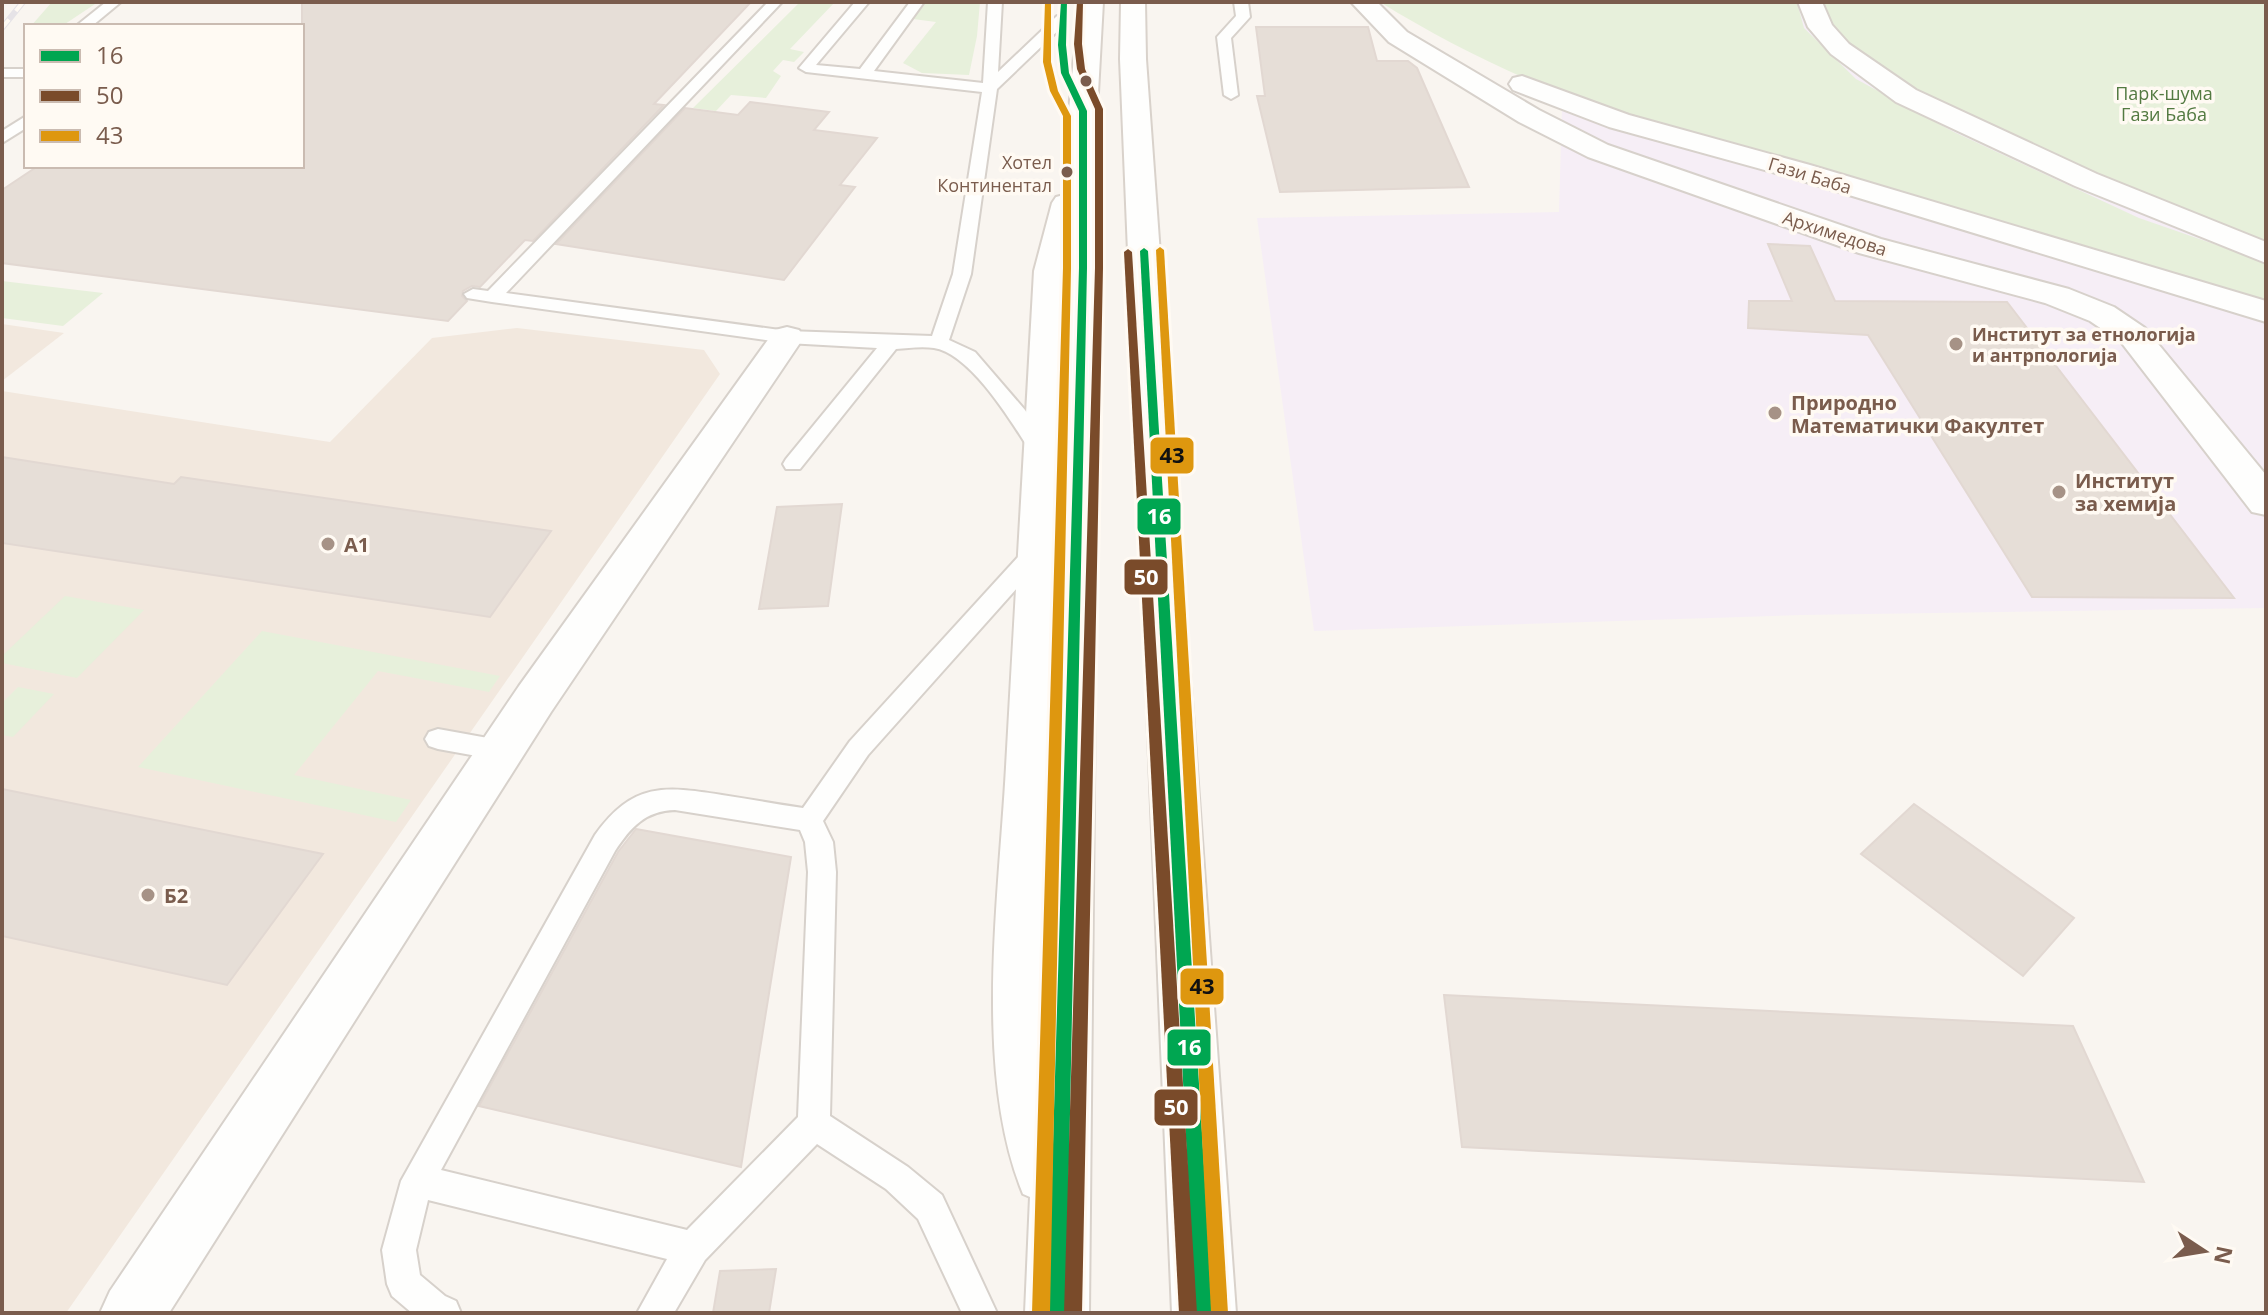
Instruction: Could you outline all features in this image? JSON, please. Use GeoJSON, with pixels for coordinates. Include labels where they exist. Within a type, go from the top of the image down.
{"type":"FeatureCollection","features":[{"type":"Feature","properties":{"kind":"street"},"geometry":{"type":"LineString","coordinates":[[1057,1313],[1083,268],[1083,111],[1091,2]]}},
{"type":"Feature","properties":{"kind":"street"},"geometry":{"type":"LineString","coordinates":[[1133,2],[1133,59],[1204,1313]]}},
{"type":"Feature","properties":{"kind":"street","name":"Гази Баба"},"geometry":{"type":"LineString","coordinates":[[1366,2],[1484,68],[1548,96],[1619,121],[1800,171],[2266,312]]}},
{"type":"Feature","properties":{"kind":"street","name":"Архимедова"},"geometry":{"type":"LineString","coordinates":[[1366,2],[1398,37],[1529,116],[1598,151],[1870,246],[2057,296],[2102,314],[2133,335],[2266,502]]}},
{"type":"Feature","properties":{"kind":"street"},"geometry":{"type":"LineString","coordinates":[[1810,2],[1821,27],[1840,49],[1906,96],[2086,180],[2266,253]]}},
{"type":"Feature","properties":{"kind":"street"},"geometry":{"type":"LineString","coordinates":[[1063,10],[1066,79],[1073,98],[1083,111]]}},
{"type":"Feature","properties":{"kind":"street"},"geometry":{"type":"LineString","coordinates":[[1059,1213],[1038,1155],[1027,1096],[1020,1006],[1036,552],[1050,271],[1068,200],[1082,178]]}},
{"type":"Feature","properties":{"kind":"street"},"geometry":{"type":"LineString","coordinates":[[132,1313],[499,750],[675,492],[787,337]]}},
{"type":"Feature","properties":{"kind":"lane"},"geometry":{"type":"LineString","coordinates":[[86,24],[114,2]]}},
{"type":"Feature","properties":{"kind":"lane"},"geometry":{"type":"LineString","coordinates":[[775,2],[483,296],[787,337],[891,343],[939,342],[968,356],[1011,406],[1042,453]]}},
{"type":"Feature","properties":{"kind":"lane"},"geometry":{"type":"LineString","coordinates":[[862,2],[806,68],[990,88]]}},
{"type":"Feature","properties":{"kind":"lane"},"geometry":{"type":"LineString","coordinates":[[864,74],[917,2]]}},
{"type":"Feature","properties":{"kind":"lane"},"geometry":{"type":"LineString","coordinates":[[939,342],[962,274],[990,88],[995,2]]}},
{"type":"Feature","properties":{"kind":"lane"},"geometry":{"type":"LineString","coordinates":[[1231,95],[1224,37],[1243,17],[1241,2]]}},
{"type":"Feature","properties":{"kind":"lane"},"geometry":{"type":"LineString","coordinates":[[990,88],[1063,10]]}},
{"type":"Feature","properties":{"kind":"lane"},"geometry":{"type":"LineString","coordinates":[[2,73],[24,71]]}},
{"type":"Feature","properties":{"kind":"lane"},"geometry":{"type":"LineString","coordinates":[[2,138],[24,122]]}},
{"type":"Feature","properties":{"kind":"lane"},"geometry":{"type":"LineString","coordinates":[[793,464],[891,343]]}},
{"type":"Feature","properties":{"kind":"lane"},"geometry":{"type":"LineString","coordinates":[[809,820],[859,748],[1036,552]]}},
{"type":"Feature","properties":{"kind":"lane"},"geometry":{"type":"LineString","coordinates":[[438,739],[499,750]]}},
{"type":"Feature","properties":{"kind":"lane"},"geometry":{"type":"LineString","coordinates":[[444,1313],[436,1311],[404,1284],[399,1250],[417,1181],[605,843],[623,817],[639,804],[666,798],[809,820]]}},
{"type":"Feature","properties":{"kind":"lane"},"geometry":{"type":"LineString","coordinates":[[654,1313],[693,1248],[814,1124],[822,872],[819,842],[809,820]]}},
{"type":"Feature","properties":{"kind":"lane"},"geometry":{"type":"LineString","coordinates":[[814,1124],[897,1178],[930,1207],[980,1313]]}},
{"type":"Feature","properties":{"kind":"lane"},"geometry":{"type":"LineString","coordinates":[[417,1181],[693,1248]]}},
{"type":"Feature","properties":{"kind":"shaded area","name":"Природно Математички Факултет"},"geometry":{"type":"Polygon","coordinates":[[[1565,2],[2266,2],[2266,608],[1801,615],[1314,631],[1257,218],[1559,212],[1565,2]]]}},
{"type":"Feature","properties":{"kind":"shaded area"},"geometry":{"type":"Polygon","coordinates":[[[2,324],[64,333],[2,381],[2,324]]]}},
{"type":"Feature","properties":{"kind":"shaded area"},"geometry":{"type":"Polygon","coordinates":[[[517,328],[704,350],[720,374],[66,1313],[2,1313],[2,391],[330,442],[432,338],[517,328]]]}},
{"type":"Feature","properties":{"kind":"green space"},"geometry":{"type":"Polygon","coordinates":[[[52,2],[98,2],[65,24],[33,24],[52,2]]]}},
{"type":"Feature","properties":{"kind":"green space"},"geometry":{"type":"Polygon","coordinates":[[[800,2],[835,2],[790,49],[804,52],[794,62],[783,60],[773,71],[781,76],[766,98],[731,95],[716,111],[693,108],[800,2]]]}},
{"type":"Feature","properties":{"kind":"green space"},"geometry":{"type":"Polygon","coordinates":[[[927,2],[980,2],[969,75],[922,73],[903,63],[936,22],[913,19],[927,2]]]}},
{"type":"Feature","properties":{"kind":"green space"},"geometry":{"type":"Polygon","coordinates":[[[1380,2],[1797,2],[1804,28],[1856,79],[1954,132],[2139,218],[2266,262],[2266,304],[1601,109],[1488,61],[1380,2]]]}},
{"type":"Feature","properties":{"kind":"green space","name":"Парк-шума Гази Баба"},"geometry":{"type":"Polygon","coordinates":[[[1813,2],[2266,2],[2266,253],[2086,180],[1855,58],[1813,2]]]}},
{"type":"Feature","properties":{"kind":"green space"},"geometry":{"type":"Polygon","coordinates":[[[2,281],[103,293],[63,326],[2,318],[2,281]]]}},
{"type":"Feature","properties":{"kind":"green space"},"geometry":{"type":"Polygon","coordinates":[[[65,596],[144,610],[77,678],[2,663],[2,656],[65,596]]]}},
{"type":"Feature","properties":{"kind":"green space"},"geometry":{"type":"Polygon","coordinates":[[[262,631],[500,676],[489,692],[378,671],[294,775],[411,800],[396,822],[138,767],[262,631]]]}},
{"type":"Feature","properties":{"kind":"green space"},"geometry":{"type":"Polygon","coordinates":[[[18,687],[54,694],[13,737],[2,735],[2,703],[18,687]]]}},
{"type":"Feature","properties":{"kind":"building"},"geometry":{"type":"Polygon","coordinates":[[[302,2],[751,2],[654,104],[664,105],[533,241],[525,240],[480,287],[472,286],[463,291],[462,296],[467,301],[448,321],[2,263],[2,190],[35,168],[304,168],[302,2]]]}},
{"type":"Feature","properties":{"kind":"building"},"geometry":{"type":"Polygon","coordinates":[[[1256,27],[1368,27],[1377,61],[1408,61],[1417,68],[1469,187],[1280,192],[1257,96],[1265,96],[1256,27]]]}},
{"type":"Feature","properties":{"kind":"building"},"geometry":{"type":"Polygon","coordinates":[[[750,102],[829,112],[814,130],[877,138],[840,185],[855,187],[784,280],[556,244],[685,108],[738,115],[750,102]]]}},
{"type":"Feature","properties":{"kind":"building","name":"Институт за хемија"},"geometry":{"type":"Polygon","coordinates":[[[1768,244],[1810,246],[1835,301],[2007,302],[2234,598],[2032,597],[1868,335],[1748,328],[1749,301],[1792,301],[1768,244]]]}},
{"type":"Feature","properties":{"kind":"building","name":"А1"},"geometry":{"type":"Polygon","coordinates":[[[2,457],[174,484],[181,477],[551,531],[490,617],[2,543],[2,457]]]}},
{"type":"Feature","properties":{"kind":"building"},"geometry":{"type":"Polygon","coordinates":[[[842,504],[828,606],[759,609],[777,507],[842,504]]]}},
{"type":"Feature","properties":{"kind":"building","name":"Б2"},"geometry":{"type":"Polygon","coordinates":[[[2,789],[323,854],[227,985],[2,936],[2,789]]]}},
{"type":"Feature","properties":{"kind":"building"},"geometry":{"type":"Polygon","coordinates":[[[1914,804],[2074,918],[2023,976],[1861,854],[1914,804]]]}},
{"type":"Feature","properties":{"kind":"building"},"geometry":{"type":"Polygon","coordinates":[[[636,829],[791,857],[741,1167],[479,1106],[618,852],[636,829]]]}},
{"type":"Feature","properties":{"kind":"building"},"geometry":{"type":"Polygon","coordinates":[[[1444,995],[2073,1026],[2144,1182],[1462,1147],[1444,995]]]}},
{"type":"Feature","properties":{"kind":"building"},"geometry":{"type":"Polygon","coordinates":[[[776,1269],[769,1313],[713,1313],[720,1271],[776,1269]]]}},
{"type":"Feature","properties":{"kind":"railway"},"geometry":{"type":"LineString","coordinates":[[2,28],[23,2]]}},
{"type":"Feature","properties":{"kind":"transit line","name":"43"},"geometry":{"type":"LineString","coordinates":[[1041,1313],[1067,268],[1067,116],[1054,91],[1047,62],[1048,2]]}},
{"type":"Feature","properties":{"kind":"transit line","name":"16"},"geometry":{"type":"LineString","coordinates":[[1057,1313],[1083,268],[1083,111],[1065,73],[1062,45],[1064,2]]}},
{"type":"Feature","properties":{"kind":"transit line","name":"50"},"geometry":{"type":"LineString","coordinates":[[1073,1313],[1099,268],[1099,109],[1081,69],[1078,44],[1080,3]]}},
{"type":"Feature","properties":{"kind":"transit line","name":"43"},"geometry":{"type":"LineString","coordinates":[[1160,250],[1220,1312]]}},
{"type":"Feature","properties":{"kind":"transit line","name":"16"},"geometry":{"type":"LineString","coordinates":[[1144,251],[1204,1313]]}},
{"type":"Feature","properties":{"kind":"transit line","name":"50"},"geometry":{"type":"LineString","coordinates":[[1128,252],[1188,1313]]}},
{"type":"Feature","properties":{"kind":"place","name":"Хотел Континентал"},"geometry":{"type":"Point","coordinates":[1067,172]}},
{"type":"Feature","properties":{"kind":"place","name":"Институт за етнологија и антрпологија"},"geometry":{"type":"Point","coordinates":[1956,344]}},
{"type":"Feature","properties":{"kind":"place","name":"Природно Математички Факултет"},"geometry":{"type":"Point","coordinates":[1775,413]}},
{"type":"Feature","properties":{"kind":"place","name":"Институт за хемија"},"geometry":{"type":"Point","coordinates":[2059,492]}},
{"type":"Feature","properties":{"kind":"place","name":"А1"},"geometry":{"type":"Point","coordinates":[328,544]}},
{"type":"Feature","properties":{"kind":"place","name":"Б2"},"geometry":{"type":"Point","coordinates":[148,895]}}]}
